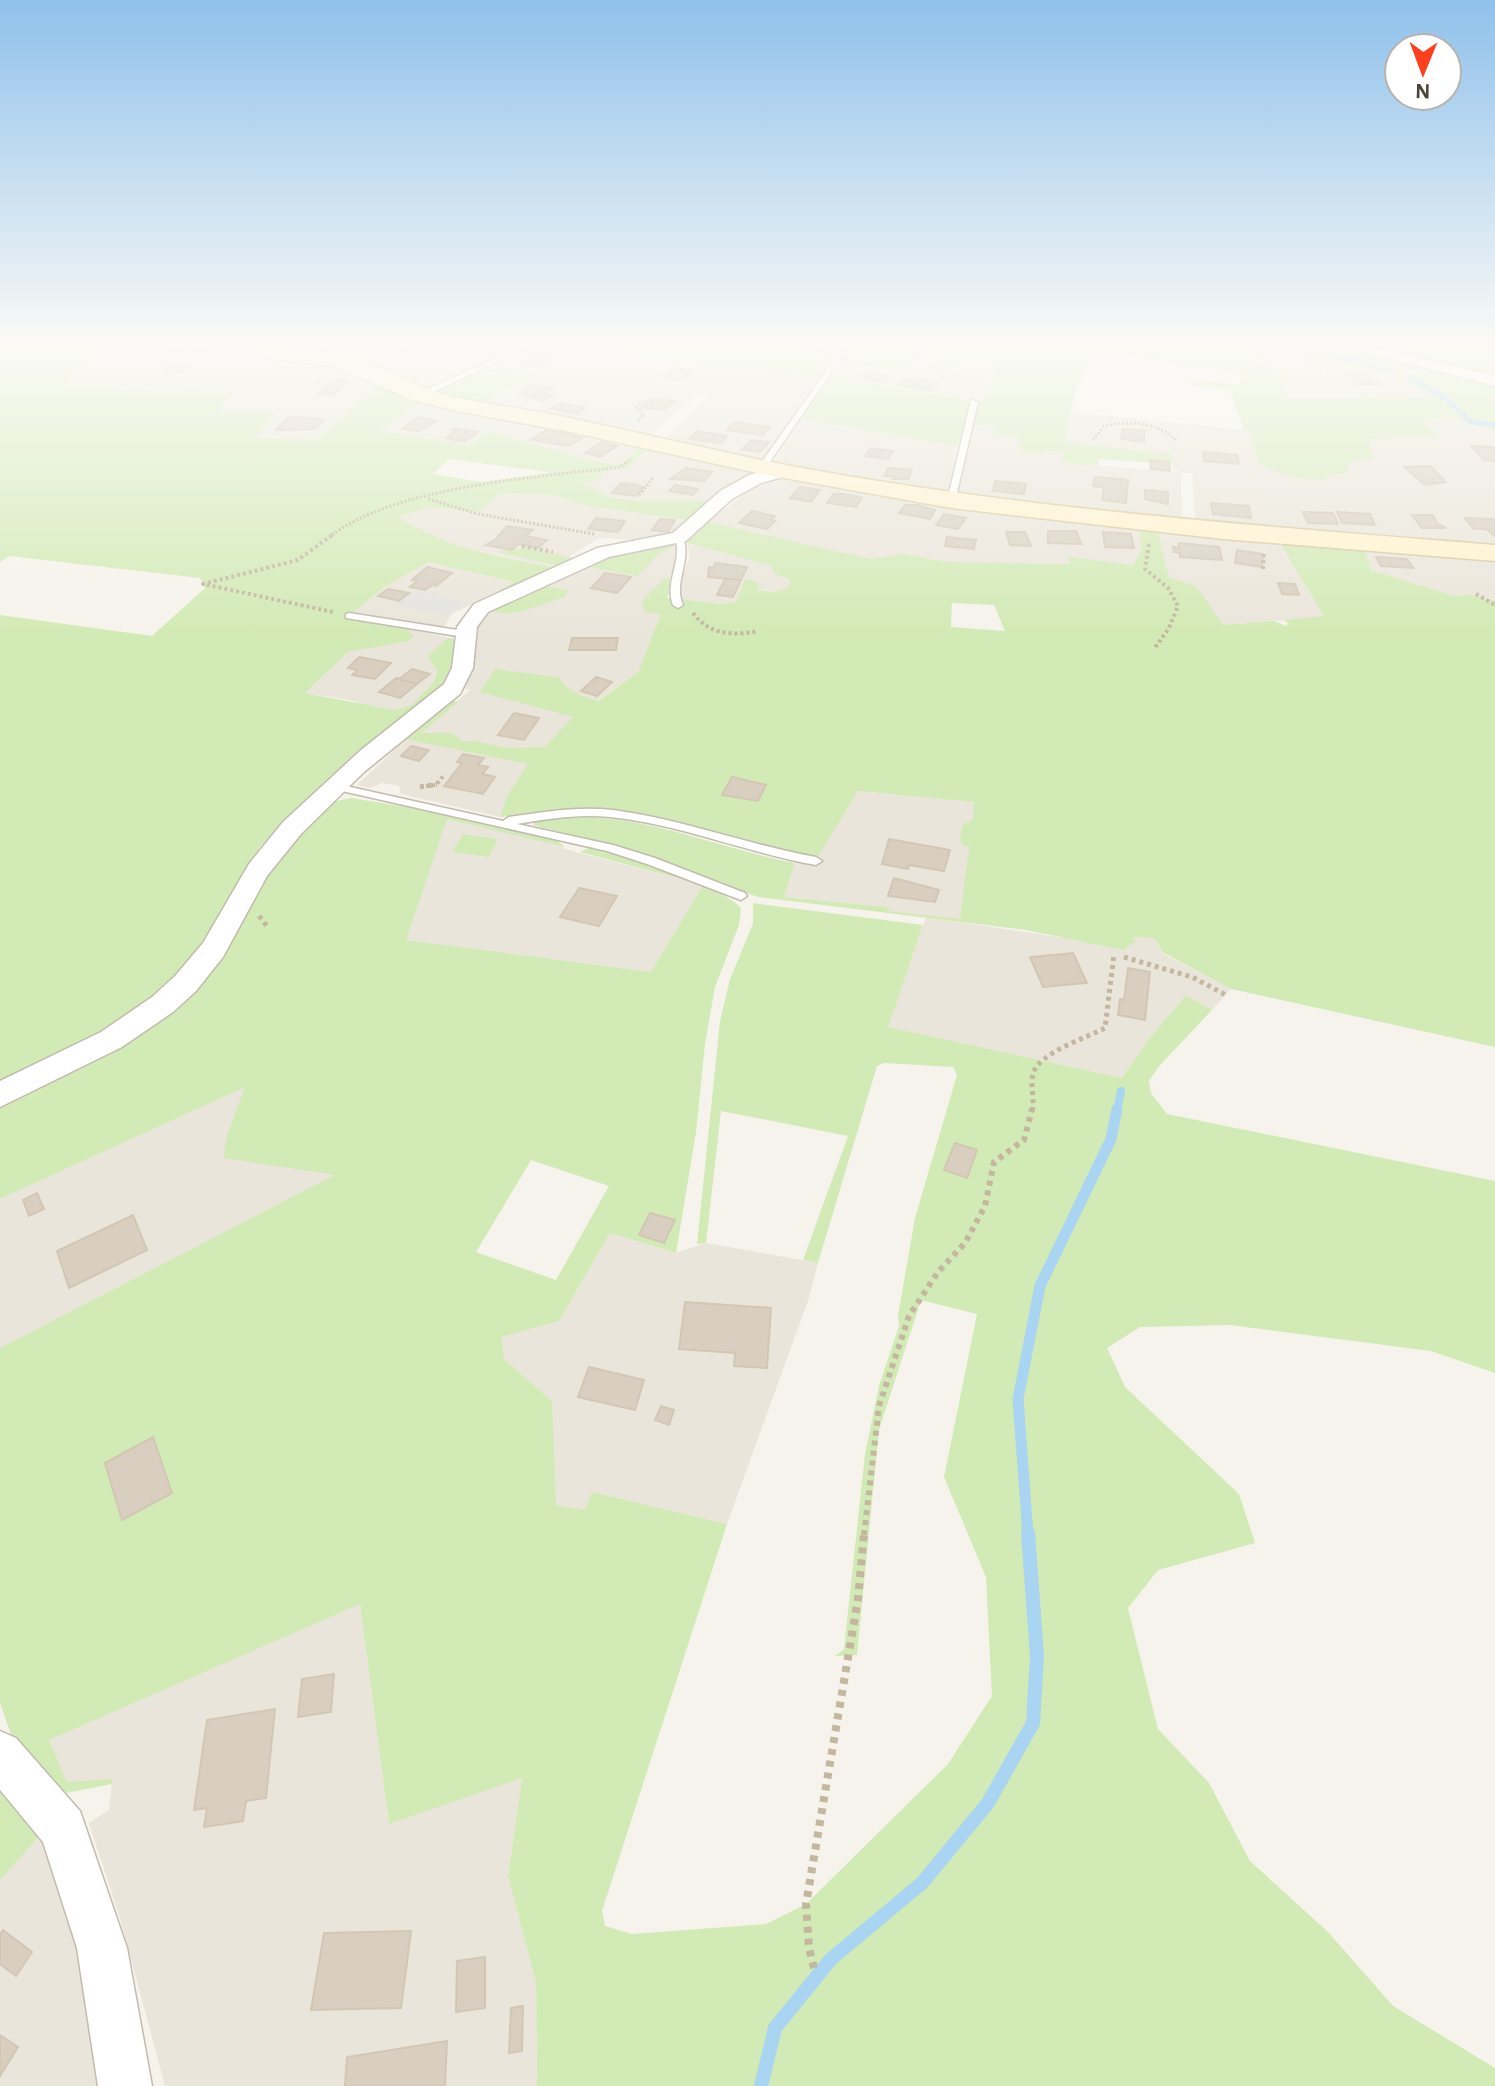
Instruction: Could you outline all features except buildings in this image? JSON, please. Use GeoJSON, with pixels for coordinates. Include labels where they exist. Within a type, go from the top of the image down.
{"type":"FeatureCollection","features":[{"type":"Feature","properties":{"kind":"street"},"geometry":{"type":"LineString","coordinates":[[638,441],[951,501],[1149,523],[1495,553]]}},
{"type":"Feature","properties":{"kind":"street"},"geometry":{"type":"LineString","coordinates":[[0,1095],[116,1037],[150,1015],[183,987],[224,933],[263,864],[294,827],[378,748],[455,686],[466,659],[464,634],[471,616],[481,608],[591,557],[617,548],[679,537],[726,495],[773,469]]}},
{"type":"Feature","properties":{"kind":"street"},"geometry":{"type":"LineString","coordinates":[[0,1754],[63,1828],[102,1948],[125,2086]]}},
{"type":"Feature","properties":{"kind":"lane"},"geometry":{"type":"LineString","coordinates":[[773,469],[789,441]]}},
{"type":"Feature","properties":{"kind":"lane"},"geometry":{"type":"LineString","coordinates":[[951,501],[965,441]]}},
{"type":"Feature","properties":{"kind":"lane"},"geometry":{"type":"LineString","coordinates":[[678,605],[673,591],[685,554],[679,537]]}},
{"type":"Feature","properties":{"kind":"lane"},"geometry":{"type":"LineString","coordinates":[[349,616],[464,634]]}},
{"type":"Feature","properties":{"kind":"lane"},"geometry":{"type":"LineString","coordinates":[[337,787],[501,823],[651,861],[741,896]]}},
{"type":"Feature","properties":{"kind":"lane"},"geometry":{"type":"LineString","coordinates":[[501,823],[577,812],[610,814],[679,826],[776,855],[816,861]]}},
{"type":"Feature","properties":{"kind":"path"},"geometry":{"type":"LineString","coordinates":[[349,616],[203,584],[298,560],[349,523],[366,515],[471,485],[620,467],[651,444]]}},
{"type":"Feature","properties":{"kind":"path"},"geometry":{"type":"LineString","coordinates":[[639,495],[653,478]]}},
{"type":"Feature","properties":{"kind":"path"},"geometry":{"type":"LineString","coordinates":[[427,499],[478,514],[602,536]]}},
{"type":"Feature","properties":{"kind":"path"},"geometry":{"type":"LineString","coordinates":[[1149,523],[1149,554],[1145,569],[1168,588],[1178,606],[1169,628],[1154,649]]}},
{"type":"Feature","properties":{"kind":"path"},"geometry":{"type":"LineString","coordinates":[[522,546],[559,553]]}},
{"type":"Feature","properties":{"kind":"path"},"geometry":{"type":"LineString","coordinates":[[1476,594],[1495,605]]}},
{"type":"Feature","properties":{"kind":"path"},"geometry":{"type":"LineString","coordinates":[[678,605],[690,611],[702,627],[710,630],[739,634],[758,631]]}},
{"type":"Feature","properties":{"kind":"path"},"geometry":{"type":"LineString","coordinates":[[412,788],[436,785],[445,774]]}},
{"type":"Feature","properties":{"kind":"path"},"geometry":{"type":"LineString","coordinates":[[814,1968],[809,1948],[806,1904],[858,1599],[870,1463],[879,1406],[909,1316],[938,1272],[965,1243],[985,1206],[994,1162],[1024,1140],[1035,1098],[1032,1076],[1040,1060],[1105,1028],[1114,954]]}},
{"type":"Feature","properties":{"kind":"path"},"geometry":{"type":"LineString","coordinates":[[1124,957],[1192,977],[1226,995]]}},
{"type":"Feature","properties":{"kind":"shaded area"},"geometry":{"type":"Polygon","coordinates":[[[446,441],[475,441],[470,445],[446,441]]]}},
{"type":"Feature","properties":{"kind":"shaded area"},"geometry":{"type":"Polygon","coordinates":[[[525,441],[619,441],[638,449],[620,465],[525,441]]]}},
{"type":"Feature","properties":{"kind":"shaded area"},"geometry":{"type":"Polygon","coordinates":[[[670,441],[777,441],[763,461],[670,441]]]}},
{"type":"Feature","properties":{"kind":"shaded area"},"geometry":{"type":"Polygon","coordinates":[[[787,441],[930,441],[957,446],[947,493],[773,462],[787,441]]]}},
{"type":"Feature","properties":{"kind":"shaded area"},"geometry":{"type":"Polygon","coordinates":[[[968,441],[1495,441],[1495,546],[1195,521],[1192,473],[1181,473],[1182,519],[956,495],[968,441]],[[1065,444],[1064,463],[1181,472],[1173,469],[1172,454],[1065,444]]]}},
{"type":"Feature","properties":{"kind":"shaded area"},"geometry":{"type":"Polygon","coordinates":[[[646,450],[749,471],[706,501],[637,501],[607,497],[580,481],[597,481],[599,472],[627,468],[646,450]]]}},
{"type":"Feature","properties":{"kind":"shaded area"},"geometry":{"type":"Polygon","coordinates":[[[786,477],[990,514],[1140,529],[1142,548],[1133,565],[947,562],[903,554],[870,560],[707,522],[754,487],[786,477]]]}},
{"type":"Feature","properties":{"kind":"shaded area"},"geometry":{"type":"Polygon","coordinates":[[[500,493],[553,495],[588,506],[686,520],[671,534],[661,537],[637,540],[599,538],[552,567],[431,537],[398,517],[428,507],[478,512],[500,493]]]}},
{"type":"Feature","properties":{"kind":"shaded area"},"geometry":{"type":"Polygon","coordinates":[[[1156,529],[1279,544],[1325,617],[1223,625],[1195,586],[1169,579],[1156,529]]]}},
{"type":"Feature","properties":{"kind":"shaded area"},"geometry":{"type":"Polygon","coordinates":[[[687,543],[773,566],[791,584],[784,591],[757,590],[736,602],[723,604],[680,600],[677,592],[690,555],[687,543]]]}},
{"type":"Feature","properties":{"kind":"shaded area"},"geometry":{"type":"Polygon","coordinates":[[[676,546],[680,554],[658,624],[638,672],[574,717],[507,796],[500,817],[401,794],[399,786],[382,783],[370,788],[357,785],[406,739],[411,740],[470,690],[465,688],[472,670],[474,630],[481,618],[491,610],[594,561],[676,546]]]}},
{"type":"Feature","properties":{"kind":"shaded area"},"geometry":{"type":"Polygon","coordinates":[[[1363,547],[1495,559],[1495,601],[1470,595],[1455,596],[1371,570],[1363,547]]]}},
{"type":"Feature","properties":{"kind":"shaded area"},"geometry":{"type":"Polygon","coordinates":[[[428,562],[516,582],[452,614],[444,627],[352,613],[386,586],[428,562]]]}},
{"type":"Feature","properties":{"kind":"shaded area"},"geometry":{"type":"Polygon","coordinates":[[[416,589],[468,602],[447,615],[396,605],[416,589]]]}},
{"type":"Feature","properties":{"kind":"shaded area"},"geometry":{"type":"Polygon","coordinates":[[[412,630],[452,638],[445,640],[433,683],[410,706],[393,710],[305,693],[348,652],[412,630]]]}},
{"type":"Feature","properties":{"kind":"shaded area"},"geometry":{"type":"Polygon","coordinates":[[[858,791],[1012,805],[1072,932],[1156,938],[1162,953],[1231,989],[1212,1010],[1186,995],[1148,1040],[1122,1078],[887,1027],[926,917],[1065,938],[1071,933],[888,911],[887,907],[784,897],[795,863],[812,865],[858,791]]]}},
{"type":"Feature","properties":{"kind":"shaded area"},"geometry":{"type":"Polygon","coordinates":[[[447,819],[562,845],[565,849],[703,885],[651,972],[405,940],[447,819]]]}},
{"type":"Feature","properties":{"kind":"shaded area"},"geometry":{"type":"Polygon","coordinates":[[[246,1086],[227,1135],[311,1170],[337,1175],[0,1348],[0,1199],[246,1086]]]}},
{"type":"Feature","properties":{"kind":"shaded area"},"geometry":{"type":"Polygon","coordinates":[[[610,1233],[675,1253],[706,1243],[818,1263],[809,1298],[727,1524],[592,1492],[585,1511],[555,1505],[552,1402],[504,1359],[502,1337],[559,1321],[610,1233]]]}},
{"type":"Feature","properties":{"kind":"shaded area"},"geometry":{"type":"Polygon","coordinates":[[[360,1603],[389,1824],[522,1777],[508,1876],[536,1983],[537,2086],[165,2086],[120,1918],[89,1823],[109,1810],[112,1780],[66,1783],[48,1740],[360,1603]]]}},
{"type":"Feature","properties":{"kind":"shaded area"},"geometry":{"type":"Polygon","coordinates":[[[42,1833],[70,1889],[100,2086],[0,2086],[0,1880],[42,1833]]]}},
{"type":"Feature","properties":{"kind":"green space"},"geometry":{"type":"Polygon","coordinates":[[[0,441],[447,441],[470,445],[475,441],[525,441],[620,465],[637,449],[612,441],[624,441],[646,450],[627,468],[600,472],[603,476],[597,481],[581,481],[607,497],[637,501],[706,501],[748,472],[660,453],[756,470],[710,502],[676,535],[647,541],[622,539],[656,537],[672,531],[685,520],[588,506],[553,495],[501,493],[479,512],[428,507],[399,517],[453,544],[492,555],[552,567],[555,565],[497,552],[525,548],[576,561],[499,594],[496,592],[514,582],[428,562],[386,586],[346,618],[412,630],[407,632],[414,636],[408,641],[348,652],[305,693],[393,710],[410,706],[433,683],[437,671],[428,656],[445,640],[452,638],[457,642],[457,670],[450,683],[432,702],[326,785],[260,847],[216,929],[188,971],[151,1005],[117,1027],[0,1087],[0,615],[152,636],[205,588],[200,578],[9,556],[0,562],[0,441]],[[449,459],[433,474],[482,482],[548,473],[449,459]]]}},
{"type":"Feature","properties":{"kind":"green space"},"geometry":{"type":"Polygon","coordinates":[[[930,441],[959,441],[957,446],[930,441]]]}},
{"type":"Feature","properties":{"kind":"green space"},"geometry":{"type":"Polygon","coordinates":[[[1019,441],[1065,441],[1172,454],[1172,464],[1098,459],[1098,466],[1063,463],[1064,452],[1044,450],[1037,455],[1019,450],[1019,441]]]}},
{"type":"Feature","properties":{"kind":"green space"},"geometry":{"type":"Polygon","coordinates":[[[1252,441],[1369,441],[1372,457],[1347,464],[1349,470],[1329,475],[1324,480],[1293,477],[1260,466],[1252,441]]]}},
{"type":"Feature","properties":{"kind":"green space"},"geometry":{"type":"Polygon","coordinates":[[[709,513],[717,513],[708,522],[870,559],[903,554],[947,562],[1070,564],[1068,557],[1133,565],[1142,548],[1138,527],[1157,529],[1169,578],[1196,586],[1223,625],[1274,621],[1286,626],[1288,623],[1284,620],[1324,616],[1278,541],[1364,548],[1371,570],[1455,596],[1470,595],[1495,601],[1495,1047],[1231,989],[1162,952],[1155,938],[1133,937],[1136,941],[1123,950],[1026,930],[758,897],[619,847],[533,825],[535,821],[603,818],[667,830],[795,863],[784,897],[887,907],[889,911],[960,919],[969,846],[963,846],[960,840],[963,824],[973,820],[974,802],[858,791],[817,858],[740,842],[691,825],[616,811],[581,809],[500,817],[507,796],[528,764],[400,738],[451,700],[458,702],[421,733],[451,733],[465,742],[476,741],[506,748],[545,747],[573,717],[480,692],[495,669],[558,677],[571,690],[598,701],[638,672],[661,614],[642,608],[644,598],[664,579],[673,578],[667,598],[723,604],[736,602],[745,579],[758,582],[758,590],[762,591],[779,591],[790,585],[788,579],[773,573],[772,566],[687,543],[687,538],[709,513]],[[952,603],[951,627],[1005,631],[994,605],[952,603]]]}},
{"type":"Feature","properties":{"kind":"green space"},"geometry":{"type":"Polygon","coordinates":[[[669,543],[676,546],[660,552],[638,576],[584,566],[602,555],[669,543]]]}},
{"type":"Feature","properties":{"kind":"green space"},"geometry":{"type":"Polygon","coordinates":[[[545,586],[568,590],[565,597],[528,610],[499,613],[491,610],[545,586]]]}},
{"type":"Feature","properties":{"kind":"green space"},"geometry":{"type":"Polygon","coordinates":[[[351,798],[450,814],[555,839],[565,847],[447,819],[406,940],[651,972],[703,885],[741,908],[739,925],[715,987],[676,1253],[610,1233],[559,1321],[502,1337],[504,1359],[552,1401],[556,1505],[585,1510],[592,1492],[727,1524],[602,1911],[605,1926],[632,1934],[766,1924],[806,1904],[948,1764],[992,1696],[986,1577],[944,1477],[977,1314],[921,1300],[879,1430],[857,1655],[835,1656],[844,1649],[865,1454],[879,1386],[899,1326],[898,1316],[915,1218],[957,1075],[953,1067],[884,1063],[877,1066],[818,1263],[803,1260],[848,1136],[721,1111],[706,1243],[697,1244],[720,1021],[730,979],[753,924],[753,903],[923,925],[888,1027],[1122,1078],[1148,1040],[1186,995],[1212,1010],[1149,1081],[1151,1093],[1167,1114],[1495,1181],[1495,1373],[1431,1351],[1230,1325],[1140,1327],[1107,1348],[1125,1387],[1239,1494],[1255,1543],[1158,1570],[1128,1608],[1158,1729],[1209,1783],[1250,1861],[1329,1933],[1393,2006],[1495,2068],[1495,2086],[537,2086],[536,1983],[508,1876],[522,1778],[389,1824],[360,1604],[49,1740],[67,1782],[112,1779],[112,1784],[66,1793],[30,1766],[16,1745],[0,1703],[0,1348],[335,1175],[223,1158],[227,1135],[245,1087],[0,1199],[0,1102],[127,1040],[258,881],[329,803],[351,798]],[[531,1160],[476,1252],[556,1280],[609,1186],[531,1160]]]}},
{"type":"Feature","properties":{"kind":"green space"},"geometry":{"type":"Polygon","coordinates":[[[463,834],[498,839],[488,857],[452,852],[463,834]]]}},
{"type":"Feature","properties":{"kind":"green space"},"geometry":{"type":"Polygon","coordinates":[[[590,848],[605,850],[646,862],[702,885],[580,852],[590,848]]]}},
{"type":"Feature","properties":{"kind":"green space"},"geometry":{"type":"Polygon","coordinates":[[[0,1778],[42,1833],[0,1880],[0,1778]]]}},
{"type":"Feature","properties":{"kind":"waterway"},"geometry":{"type":"LineString","coordinates":[[1117,1111],[1121,1091]]}},
{"type":"Feature","properties":{"kind":"waterway"},"geometry":{"type":"LineString","coordinates":[[1028,1535],[1018,1399],[1040,1286],[1111,1139],[1117,1109]]}},
{"type":"Feature","properties":{"kind":"waterway"},"geometry":{"type":"LineString","coordinates":[[761,2086],[775,2028],[831,1959],[922,1883],[988,1803],[1033,1723],[1037,1656],[1028,1533]]}}]}
